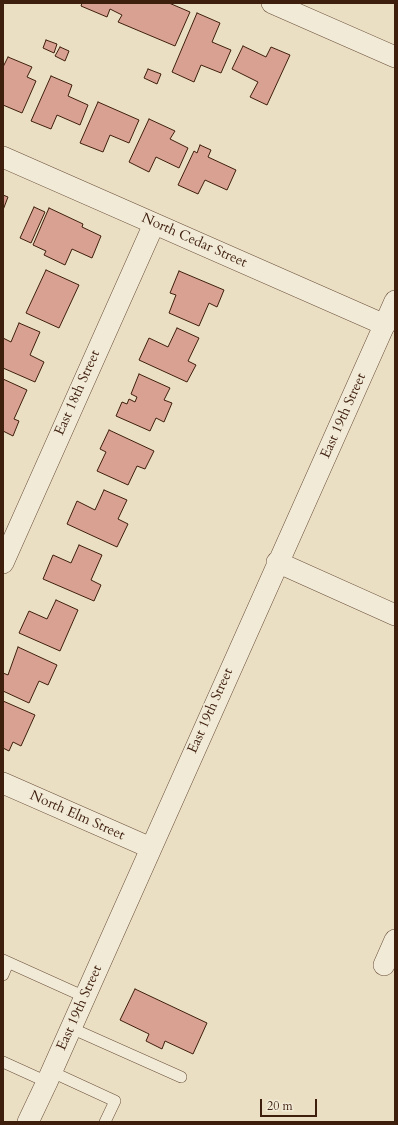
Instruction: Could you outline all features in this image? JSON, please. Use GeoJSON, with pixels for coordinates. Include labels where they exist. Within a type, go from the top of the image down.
{"type":"FeatureCollection","features":[{"type":"Feature","properties":{"kind":"street"},"geometry":{"type":"LineString","coordinates":[[272,3],[395,57]]}},
{"type":"Feature","properties":{"kind":"street","name":"North Cedar Street"},"geometry":{"type":"LineString","coordinates":[[3,157],[385,325]]}},
{"type":"Feature","properties":{"kind":"street","name":"East 18th Street"},"geometry":{"type":"LineString","coordinates":[[3,563],[154,224]]}},
{"type":"Feature","properties":{"kind":"street","name":"East 19th Street"},"geometry":{"type":"LineString","coordinates":[[28,1122],[50,1077],[277,562],[395,301]]}},
{"type":"Feature","properties":{"kind":"street"},"geometry":{"type":"LineString","coordinates":[[277,562],[395,615]]}},
{"type":"Feature","properties":{"kind":"street","name":"North Elm Street"},"geometry":{"type":"LineString","coordinates":[[3,783],[151,848]]}},
{"type":"Feature","properties":{"kind":"street"},"geometry":{"type":"LineString","coordinates":[[384,965],[395,940]]}},
{"type":"Feature","properties":{"kind":"lane"},"geometry":{"type":"LineString","coordinates":[[3,975],[6,962],[85,997]]}},
{"type":"Feature","properties":{"kind":"lane"},"geometry":{"type":"LineString","coordinates":[[71,1028],[181,1077]]}},
{"type":"Feature","properties":{"kind":"lane"},"geometry":{"type":"LineString","coordinates":[[3,1062],[50,1077],[115,1101],[105,1122]]}},
{"type":"Feature","properties":{"kind":"building"},"geometry":{"type":"Polygon","coordinates":[[[82,3],[169,3],[190,12],[175,46],[118,22],[122,15],[110,9],[107,17],[81,6],[82,3]]]}},
{"type":"Feature","properties":{"kind":"building"},"geometry":{"type":"Polygon","coordinates":[[[197,13],[220,23],[212,42],[231,50],[221,73],[201,65],[194,82],[172,72],[197,13]]]}},
{"type":"Feature","properties":{"kind":"building"},"geometry":{"type":"Polygon","coordinates":[[[46,40],[57,44],[54,53],[43,48],[46,40]]]}},
{"type":"Feature","properties":{"kind":"building"},"geometry":{"type":"Polygon","coordinates":[[[243,46],[266,57],[271,47],[290,55],[267,105],[250,97],[258,82],[232,69],[243,46]]]}},
{"type":"Feature","properties":{"kind":"building"},"geometry":{"type":"Polygon","coordinates":[[[60,47],[69,51],[65,61],[55,56],[60,47]]]}},
{"type":"Feature","properties":{"kind":"building"},"geometry":{"type":"Polygon","coordinates":[[[8,57],[32,67],[27,77],[36,81],[22,113],[3,105],[3,67],[8,57]]]}},
{"type":"Feature","properties":{"kind":"building"},"geometry":{"type":"Polygon","coordinates":[[[148,69],[161,74],[157,84],[144,78],[148,69]]]}},
{"type":"Feature","properties":{"kind":"building"},"geometry":{"type":"Polygon","coordinates":[[[51,76],[72,85],[68,96],[88,105],[80,125],[57,115],[51,129],[31,121],[51,76]]]}},
{"type":"Feature","properties":{"kind":"building"},"geometry":{"type":"Polygon","coordinates":[[[98,102],[139,120],[129,143],[110,135],[103,152],[80,143],[98,102]]]}},
{"type":"Feature","properties":{"kind":"building"},"geometry":{"type":"Polygon","coordinates":[[[149,119],[175,131],[170,139],[188,148],[179,168],[156,157],[149,172],[129,162],[149,119]]]}},
{"type":"Feature","properties":{"kind":"building"},"geometry":{"type":"Polygon","coordinates":[[[200,145],[211,150],[208,157],[236,170],[227,190],[205,180],[198,194],[178,185],[194,151],[197,153],[200,145]]]}},
{"type":"Feature","properties":{"kind":"building"},"geometry":{"type":"Polygon","coordinates":[[[3,195],[8,197],[3,210],[3,195]]]}},
{"type":"Feature","properties":{"kind":"building"},"geometry":{"type":"Polygon","coordinates":[[[34,207],[45,212],[31,243],[20,238],[34,207]]]}},
{"type":"Feature","properties":{"kind":"building"},"geometry":{"type":"Polygon","coordinates":[[[49,208],[83,224],[82,227],[101,236],[92,258],[72,249],[65,265],[44,255],[46,251],[33,245],[49,208]]]}},
{"type":"Feature","properties":{"kind":"building"},"geometry":{"type":"Polygon","coordinates":[[[46,270],[79,285],[59,328],[26,313],[46,270]]]}},
{"type":"Feature","properties":{"kind":"building"},"geometry":{"type":"Polygon","coordinates":[[[179,271],[224,290],[217,307],[209,303],[199,326],[169,313],[176,295],[170,293],[179,271]]]}},
{"type":"Feature","properties":{"kind":"building"},"geometry":{"type":"Polygon","coordinates":[[[19,323],[40,332],[30,355],[44,362],[35,382],[3,368],[3,338],[11,342],[19,323]]]}},
{"type":"Feature","properties":{"kind":"building"},"geometry":{"type":"Polygon","coordinates":[[[177,328],[199,338],[188,361],[196,365],[187,382],[139,360],[149,338],[168,347],[177,328]]]}},
{"type":"Feature","properties":{"kind":"building"},"geometry":{"type":"Polygon","coordinates":[[[139,374],[170,388],[164,400],[172,403],[164,422],[156,418],[150,431],[116,416],[122,402],[127,404],[129,399],[135,402],[137,397],[131,394],[139,374]]]}},
{"type":"Feature","properties":{"kind":"building"},"geometry":{"type":"Polygon","coordinates":[[[3,379],[27,390],[14,419],[19,421],[13,436],[3,431],[3,379]]]}},
{"type":"Feature","properties":{"kind":"building"},"geometry":{"type":"Polygon","coordinates":[[[109,430],[154,451],[145,469],[137,466],[128,485],[97,471],[106,452],[100,449],[109,430]]]}},
{"type":"Feature","properties":{"kind":"building"},"geometry":{"type":"Polygon","coordinates":[[[104,490],[127,500],[118,519],[128,524],[117,547],[67,524],[77,501],[95,510],[104,490]]]}},
{"type":"Feature","properties":{"kind":"building"},"geometry":{"type":"Polygon","coordinates":[[[79,545],[102,555],[91,580],[101,585],[94,601],[43,579],[53,555],[71,563],[79,545]]]}},
{"type":"Feature","properties":{"kind":"building"},"geometry":{"type":"Polygon","coordinates":[[[56,600],[78,610],[60,651],[19,633],[29,611],[47,619],[56,600]]]}},
{"type":"Feature","properties":{"kind":"building"},"geometry":{"type":"Polygon","coordinates":[[[18,647],[57,665],[48,685],[39,681],[29,703],[3,691],[3,673],[8,675],[18,647]]]}},
{"type":"Feature","properties":{"kind":"building"},"geometry":{"type":"Polygon","coordinates":[[[3,701],[35,715],[21,746],[13,742],[9,751],[3,748],[3,701]]]}},
{"type":"Feature","properties":{"kind":"building"},"geometry":{"type":"Polygon","coordinates":[[[135,989],[207,1023],[193,1054],[165,1041],[162,1049],[146,1041],[149,1034],[120,1020],[135,989]]]}}]}
